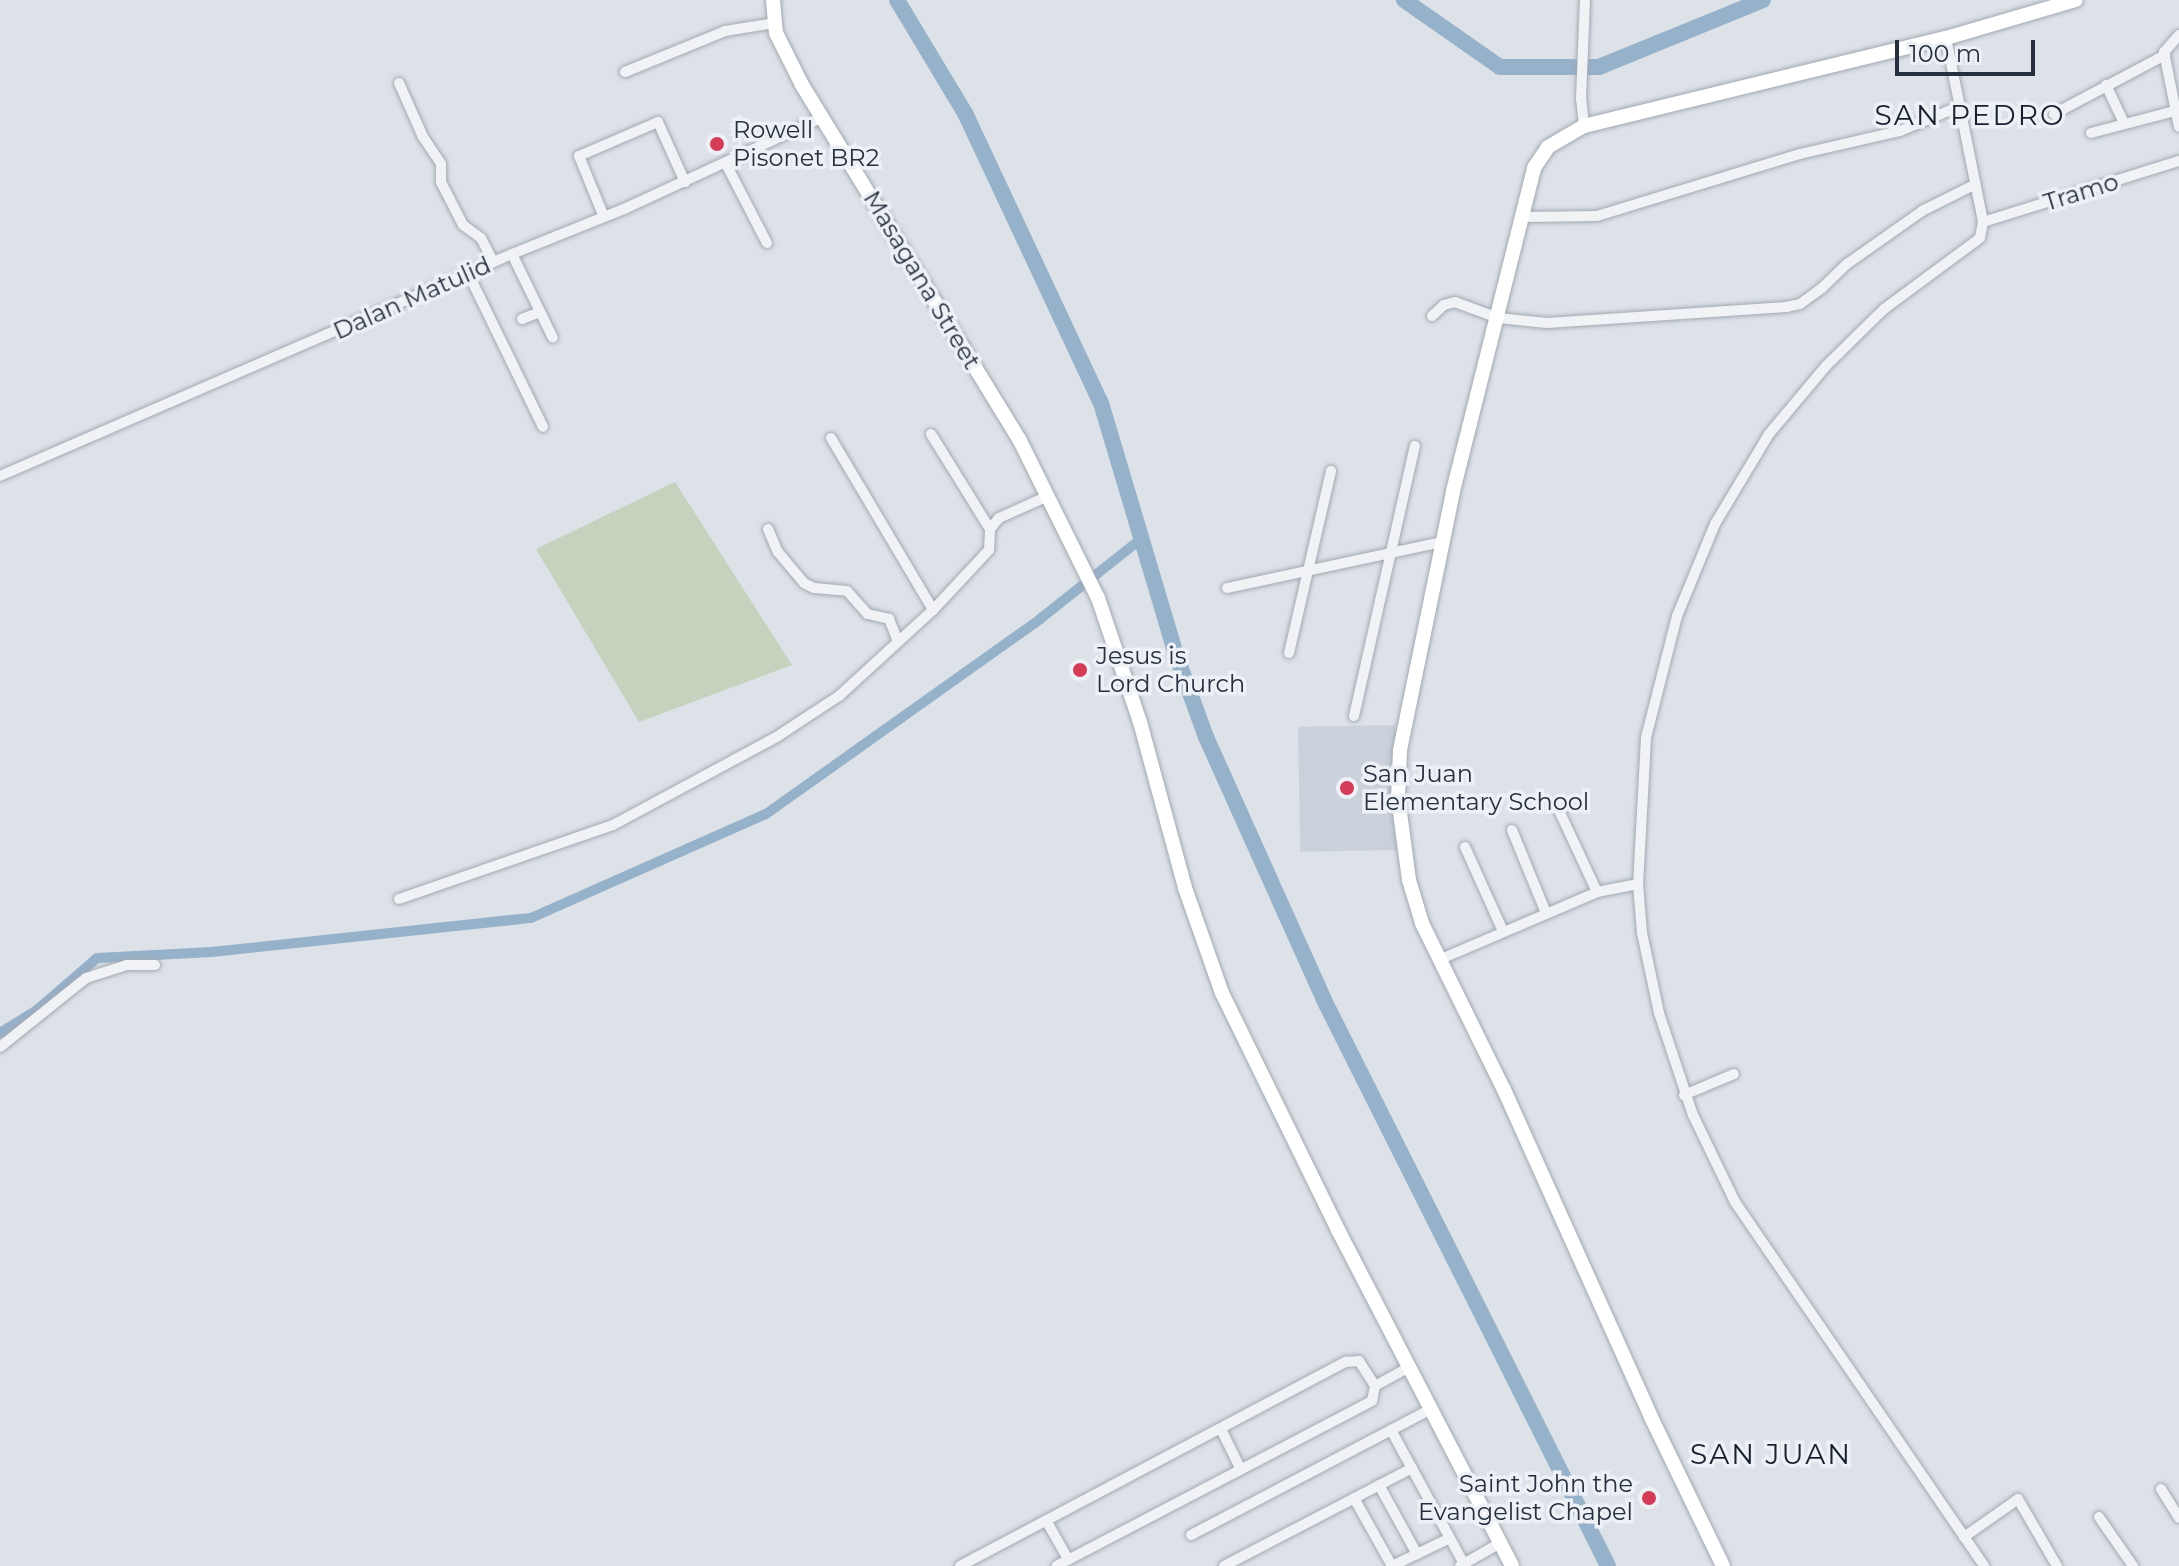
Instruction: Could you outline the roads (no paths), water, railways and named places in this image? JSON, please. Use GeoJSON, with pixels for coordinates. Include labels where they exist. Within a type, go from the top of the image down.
{"type":"FeatureCollection","features":[{"type":"Feature","properties":{"kind":"main road","name":"Masagana Street"},"geometry":{"type":"LineString","coordinates":[[773,0],[775,23],[791,63],[1020,441],[1098,598],[1140,722],[1185,888],[1222,993],[1429,1410],[1512,1566]]}},
{"type":"Feature","properties":{"kind":"main road"},"geometry":{"type":"LineString","coordinates":[[1723,1566],[1422,923],[1409,880],[1398,798],[1400,750],[1441,542],[1534,168],[1548,147],[1584,126],[1946,38],[2076,0]]}},
{"type":"Feature","properties":{"kind":"street"},"geometry":{"type":"LineString","coordinates":[[1584,126],[1581,83],[1585,0]]}},
{"type":"Feature","properties":{"kind":"street"},"geometry":{"type":"LineString","coordinates":[[625,72],[725,31],[775,23]]}},
{"type":"Feature","properties":{"kind":"street"},"geometry":{"type":"LineString","coordinates":[[2179,35],[2167,47],[2165,55],[2179,127]]}},
{"type":"Feature","properties":{"kind":"street"},"geometry":{"type":"LineString","coordinates":[[1946,38],[1983,222],[1976,243],[1927,274],[1884,309],[1826,366],[1769,434],[1715,524],[1677,616],[1646,738],[1638,884],[1642,933],[1659,1013],[1684,1095],[1735,1202],[1984,1566]]}},
{"type":"Feature","properties":{"kind":"street"},"geometry":{"type":"LineString","coordinates":[[2054,114],[2165,55]]}},
{"type":"Feature","properties":{"kind":"street"},"geometry":{"type":"LineString","coordinates":[[399,83],[423,137],[441,164],[441,182],[463,225],[481,238],[493,262]]}},
{"type":"Feature","properties":{"kind":"street"},"geometry":{"type":"LineString","coordinates":[[2106,85],[2124,123]]}},
{"type":"Feature","properties":{"kind":"street"},"geometry":{"type":"LineString","coordinates":[[1524,217],[1597,216],[1800,154],[1900,131],[1958,107]]}},
{"type":"Feature","properties":{"kind":"street"},"geometry":{"type":"LineString","coordinates":[[2091,133],[2175,111]]}},
{"type":"Feature","properties":{"kind":"street","name":"Dalan Matulid"},"geometry":{"type":"LineString","coordinates":[[0,476],[685,182],[823,117]]}},
{"type":"Feature","properties":{"kind":"street"},"geometry":{"type":"LineString","coordinates":[[604,217],[579,156],[658,122],[685,182]]}},
{"type":"Feature","properties":{"kind":"street","name":"Tramo"},"geometry":{"type":"LineString","coordinates":[[1983,222],[2179,161]]}},
{"type":"Feature","properties":{"kind":"street"},"geometry":{"type":"LineString","coordinates":[[726,164],[767,243]]}},
{"type":"Feature","properties":{"kind":"street"},"geometry":{"type":"LineString","coordinates":[[1432,316],[1444,305],[1455,302],[1498,318],[1547,323],[1757,310],[1800,304],[1884,236],[1942,200],[1976,184]]}},
{"type":"Feature","properties":{"kind":"street"},"geometry":{"type":"LineString","coordinates":[[512,254],[553,338]]}},
{"type":"Feature","properties":{"kind":"street"},"geometry":{"type":"LineString","coordinates":[[468,273],[543,427]]}},
{"type":"Feature","properties":{"kind":"street"},"geometry":{"type":"LineString","coordinates":[[522,319],[540,312]]}},
{"type":"Feature","properties":{"kind":"street"},"geometry":{"type":"LineString","coordinates":[[399,899],[613,825],[778,736],[839,696],[933,610],[989,550],[990,529],[931,434]]}},
{"type":"Feature","properties":{"kind":"street"},"geometry":{"type":"LineString","coordinates":[[831,438],[933,610]]}},
{"type":"Feature","properties":{"kind":"street"},"geometry":{"type":"LineString","coordinates":[[1354,716],[1415,446]]}},
{"type":"Feature","properties":{"kind":"street"},"geometry":{"type":"LineString","coordinates":[[1289,653],[1331,471]]}},
{"type":"Feature","properties":{"kind":"street"},"geometry":{"type":"LineString","coordinates":[[990,529],[999,518],[1046,497]]}},
{"type":"Feature","properties":{"kind":"street"},"geometry":{"type":"LineString","coordinates":[[768,529],[778,552],[804,583],[814,588],[847,591],[868,614],[889,619],[898,641]]}},
{"type":"Feature","properties":{"kind":"street"},"geometry":{"type":"LineString","coordinates":[[1227,588],[1441,542]]}},
{"type":"Feature","properties":{"kind":"street"},"geometry":{"type":"LineString","coordinates":[[1556,804],[1597,892]]}},
{"type":"Feature","properties":{"kind":"street"},"geometry":{"type":"LineString","coordinates":[[1512,830],[1546,913]]}},
{"type":"Feature","properties":{"kind":"street"},"geometry":{"type":"LineString","coordinates":[[1465,847],[1503,931]]}},
{"type":"Feature","properties":{"kind":"street"},"geometry":{"type":"LineString","coordinates":[[1441,959],[1597,892],[1638,884]]}},
{"type":"Feature","properties":{"kind":"street"},"geometry":{"type":"LineString","coordinates":[[0,1047],[86,978],[127,965],[155,965]]}},
{"type":"Feature","properties":{"kind":"street"},"geometry":{"type":"LineString","coordinates":[[1684,1095],[1734,1074]]}},
{"type":"Feature","properties":{"kind":"street"},"geometry":{"type":"LineString","coordinates":[[960,1566],[1352,1360],[1359,1361],[1375,1386],[1372,1401],[1056,1566]]}},
{"type":"Feature","properties":{"kind":"street"},"geometry":{"type":"LineString","coordinates":[[1375,1386],[1408,1368]]}},
{"type":"Feature","properties":{"kind":"street"},"geometry":{"type":"LineString","coordinates":[[1191,1535],[1429,1410]]}},
{"type":"Feature","properties":{"kind":"street"},"geometry":{"type":"LineString","coordinates":[[1221,1429],[1240,1468]]}},
{"type":"Feature","properties":{"kind":"street"},"geometry":{"type":"LineString","coordinates":[[1391,1430],[1462,1565],[1500,1543]]}},
{"type":"Feature","properties":{"kind":"street"},"geometry":{"type":"LineString","coordinates":[[1224,1566],[1412,1468]]}},
{"type":"Feature","properties":{"kind":"street"},"geometry":{"type":"LineString","coordinates":[[1379,1485],[1417,1554]]}},
{"type":"Feature","properties":{"kind":"street"},"geometry":{"type":"LineString","coordinates":[[2161,1489],[2179,1518]]}},
{"type":"Feature","properties":{"kind":"street"},"geometry":{"type":"LineString","coordinates":[[1354,1498],[1392,1566],[1450,1538]]}},
{"type":"Feature","properties":{"kind":"street"},"geometry":{"type":"LineString","coordinates":[[1964,1537],[2009,1501],[2018,1499],[2057,1566]]}},
{"type":"Feature","properties":{"kind":"street"},"geometry":{"type":"LineString","coordinates":[[2099,1517],[2133,1566]]}},
{"type":"Feature","properties":{"kind":"street"},"geometry":{"type":"LineString","coordinates":[[1047,1522],[1068,1559]]}},
{"type":"Feature","properties":{"kind":"waterway"},"geometry":{"type":"LineString","coordinates":[[897,0],[965,113],[1101,403],[1175,652],[1206,737],[1324,1000],[1608,1566]]}},
{"type":"Feature","properties":{"kind":"waterway"},"geometry":{"type":"LineString","coordinates":[[1404,0],[1500,67],[1599,67],[1763,0]]}},
{"type":"Feature","properties":{"kind":"waterway"},"geometry":{"type":"LineString","coordinates":[[0,1033],[37,1010],[97,958],[212,952],[531,918],[766,814],[1040,619],[1141,539]]}},
{"type":"Feature","properties":{"kind":"place","name":"Rowell Pisonet BR2"},"geometry":{"type":"Point","coordinates":[717,144]}},
{"type":"Feature","properties":{"kind":"place","name":"Jesus is Lord Church"},"geometry":{"type":"Point","coordinates":[1080,670]}},
{"type":"Feature","properties":{"kind":"place","name":"San Juan Elementary School"},"geometry":{"type":"Point","coordinates":[1347,788]}},
{"type":"Feature","properties":{"kind":"place","name":"Saint John the Evangelist Chapel"},"geometry":{"type":"Point","coordinates":[1649,1498]}},
{"type":"Feature","properties":{"kind":"district","name":"SAN PEDRO"},"geometry":{"type":"Point","coordinates":[1970,115]}},
{"type":"Feature","properties":{"kind":"district","name":"SAN JUAN"},"geometry":{"type":"Point","coordinates":[1771,1454]}}]}
